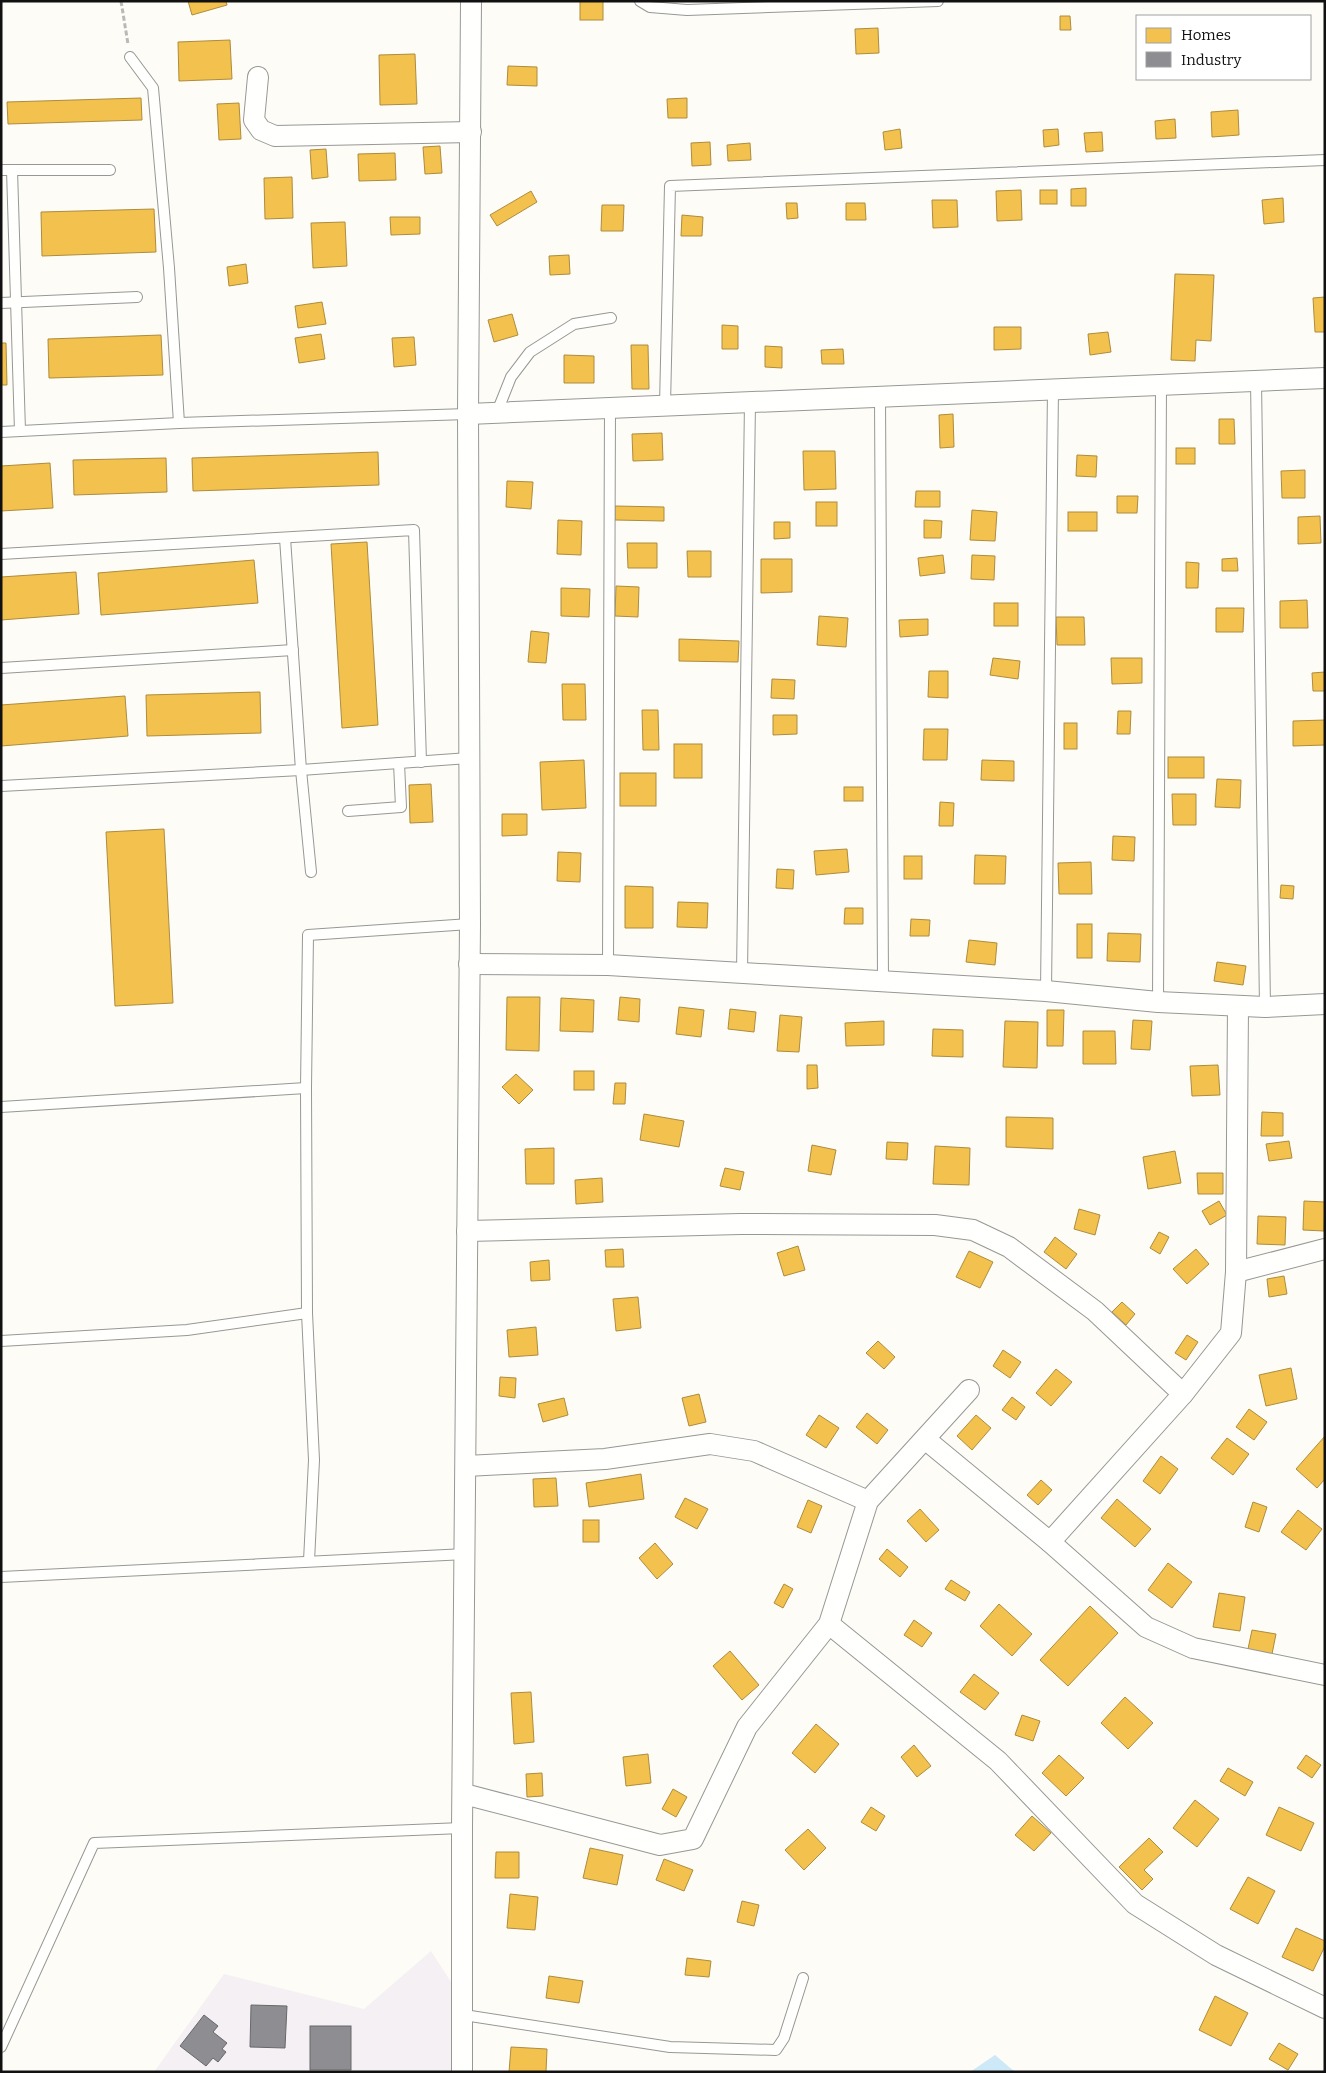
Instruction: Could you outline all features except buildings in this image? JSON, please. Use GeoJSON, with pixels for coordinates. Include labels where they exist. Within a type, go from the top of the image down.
{"type":"FeatureCollection","features":[{"type":"Feature","properties":{"kind":"street"},"geometry":{"type":"LineString","coordinates":[[462,2072],[464,2015],[462,1828],[464,1794],[470,924],[468,414],[471,1]]}},
{"type":"Feature","properties":{"kind":"street"},"geometry":{"type":"LineString","coordinates":[[258,77],[254,120],[260,130],[274,136],[471,132]]}},
{"type":"Feature","properties":{"kind":"street"},"geometry":{"type":"LineString","coordinates":[[468,414],[1325,378]]}},
{"type":"Feature","properties":{"kind":"street"},"geometry":{"type":"LineString","coordinates":[[469,964],[608,965],[1046,991],[1158,1002],[1265,1008],[1325,1004]]}},
{"type":"Feature","properties":{"kind":"street"},"geometry":{"type":"LineString","coordinates":[[1050,1542],[1183,1394],[1231,1333],[1236,1272],[1238,1006]]}},
{"type":"Feature","properties":{"kind":"street"},"geometry":{"type":"LineString","coordinates":[[467,1231],[740,1224],[935,1225],[973,1230],[1009,1247],[1095,1311],[1183,1394]]}},
{"type":"Feature","properties":{"kind":"street"},"geometry":{"type":"LineString","coordinates":[[1236,1272],[1325,1250]]}},
{"type":"Feature","properties":{"kind":"street"},"geometry":{"type":"LineString","coordinates":[[464,1794],[660,1845],[693,1839],[747,1727],[830,1624],[868,1501],[969,1390]]}},
{"type":"Feature","properties":{"kind":"street"},"geometry":{"type":"LineString","coordinates":[[925,1439],[1050,1542],[1146,1627],[1193,1648],[1325,1674]]}},
{"type":"Feature","properties":{"kind":"street"},"geometry":{"type":"LineString","coordinates":[[466,1466],[604,1459],[710,1444],[754,1451],[868,1501]]}},
{"type":"Feature","properties":{"kind":"street"},"geometry":{"type":"LineString","coordinates":[[830,1624],[998,1761],[1135,1904],[1216,1955],[1325,2008]]}},
{"type":"Feature","properties":{"kind":"lane"},"geometry":{"type":"LineString","coordinates":[[640,1],[650,7],[687,10],[938,1]]}},
{"type":"Feature","properties":{"kind":"lane"},"geometry":{"type":"LineString","coordinates":[[130,57],[153,88],[169,268],[179,422]]}},
{"type":"Feature","properties":{"kind":"lane"},"geometry":{"type":"LineString","coordinates":[[664,405],[670,186],[1325,160]]}},
{"type":"Feature","properties":{"kind":"lane"},"geometry":{"type":"LineString","coordinates":[[20,431],[16,302],[6,170],[110,170]]}},
{"type":"Feature","properties":{"kind":"lane"},"geometry":{"type":"LineString","coordinates":[[1,303],[137,297]]}},
{"type":"Feature","properties":{"kind":"lane"},"geometry":{"type":"LineString","coordinates":[[497,412],[511,378],[530,352],[574,324],[610,318]]}},
{"type":"Feature","properties":{"kind":"lane"},"geometry":{"type":"LineString","coordinates":[[1256,381],[1265,1008]]}},
{"type":"Feature","properties":{"kind":"lane"},"geometry":{"type":"LineString","coordinates":[[1158,1002],[1161,385]]}},
{"type":"Feature","properties":{"kind":"lane"},"geometry":{"type":"LineString","coordinates":[[1046,991],[1053,389]]}},
{"type":"Feature","properties":{"kind":"lane"},"geometry":{"type":"LineString","coordinates":[[880,396],[883,981]]}},
{"type":"Feature","properties":{"kind":"lane"},"geometry":{"type":"LineString","coordinates":[[742,973],[750,402]]}},
{"type":"Feature","properties":{"kind":"lane"},"geometry":{"type":"LineString","coordinates":[[608,965],[610,408]]}},
{"type":"Feature","properties":{"kind":"lane"},"geometry":{"type":"LineString","coordinates":[[1,432],[179,422],[468,414]]}},
{"type":"Feature","properties":{"kind":"lane"},"geometry":{"type":"LineString","coordinates":[[1,554],[414,530],[422,762]]}},
{"type":"Feature","properties":{"kind":"lane"},"geometry":{"type":"LineString","coordinates":[[285,538],[310,872]]}},
{"type":"Feature","properties":{"kind":"lane"},"geometry":{"type":"LineString","coordinates":[[1,668],[293,650]]}},
{"type":"Feature","properties":{"kind":"lane"},"geometry":{"type":"LineString","coordinates":[[1,786],[301,770],[469,758]]}},
{"type":"Feature","properties":{"kind":"lane"},"geometry":{"type":"LineString","coordinates":[[348,811],[401,807],[399,764]]}},
{"type":"Feature","properties":{"kind":"lane"},"geometry":{"type":"LineString","coordinates":[[308,1562],[314,1460],[307,1313],[306,1088],[308,935],[470,924]]}},
{"type":"Feature","properties":{"kind":"lane"},"geometry":{"type":"LineString","coordinates":[[1,1107],[306,1088]]}},
{"type":"Feature","properties":{"kind":"lane"},"geometry":{"type":"LineString","coordinates":[[1,1341],[188,1330],[307,1313]]}},
{"type":"Feature","properties":{"kind":"lane"},"geometry":{"type":"LineString","coordinates":[[1,1577],[466,1554]]}},
{"type":"Feature","properties":{"kind":"lane"},"geometry":{"type":"LineString","coordinates":[[1,2047],[94,1843],[462,1828]]}},
{"type":"Feature","properties":{"kind":"lane"},"geometry":{"type":"LineString","coordinates":[[464,2015],[670,2047],[776,2050],[784,2038],[804,1978]]}},
{"type":"Feature","properties":{"kind":"path"},"geometry":{"type":"LineString","coordinates":[[121,1],[130,57]]}},
{"type":"Feature","properties":{"kind":"shaded area"},"geometry":{"type":"Polygon","coordinates":[[[431,1951],[453,1985],[452,2072],[154,2072],[224,1974],[364,2009],[431,1951]]]}},
{"type":"Feature","properties":{"kind":"water"},"geometry":{"type":"Polygon","coordinates":[[[995,2055],[1015,2072],[970,2072],[995,2055]]]}}]}
